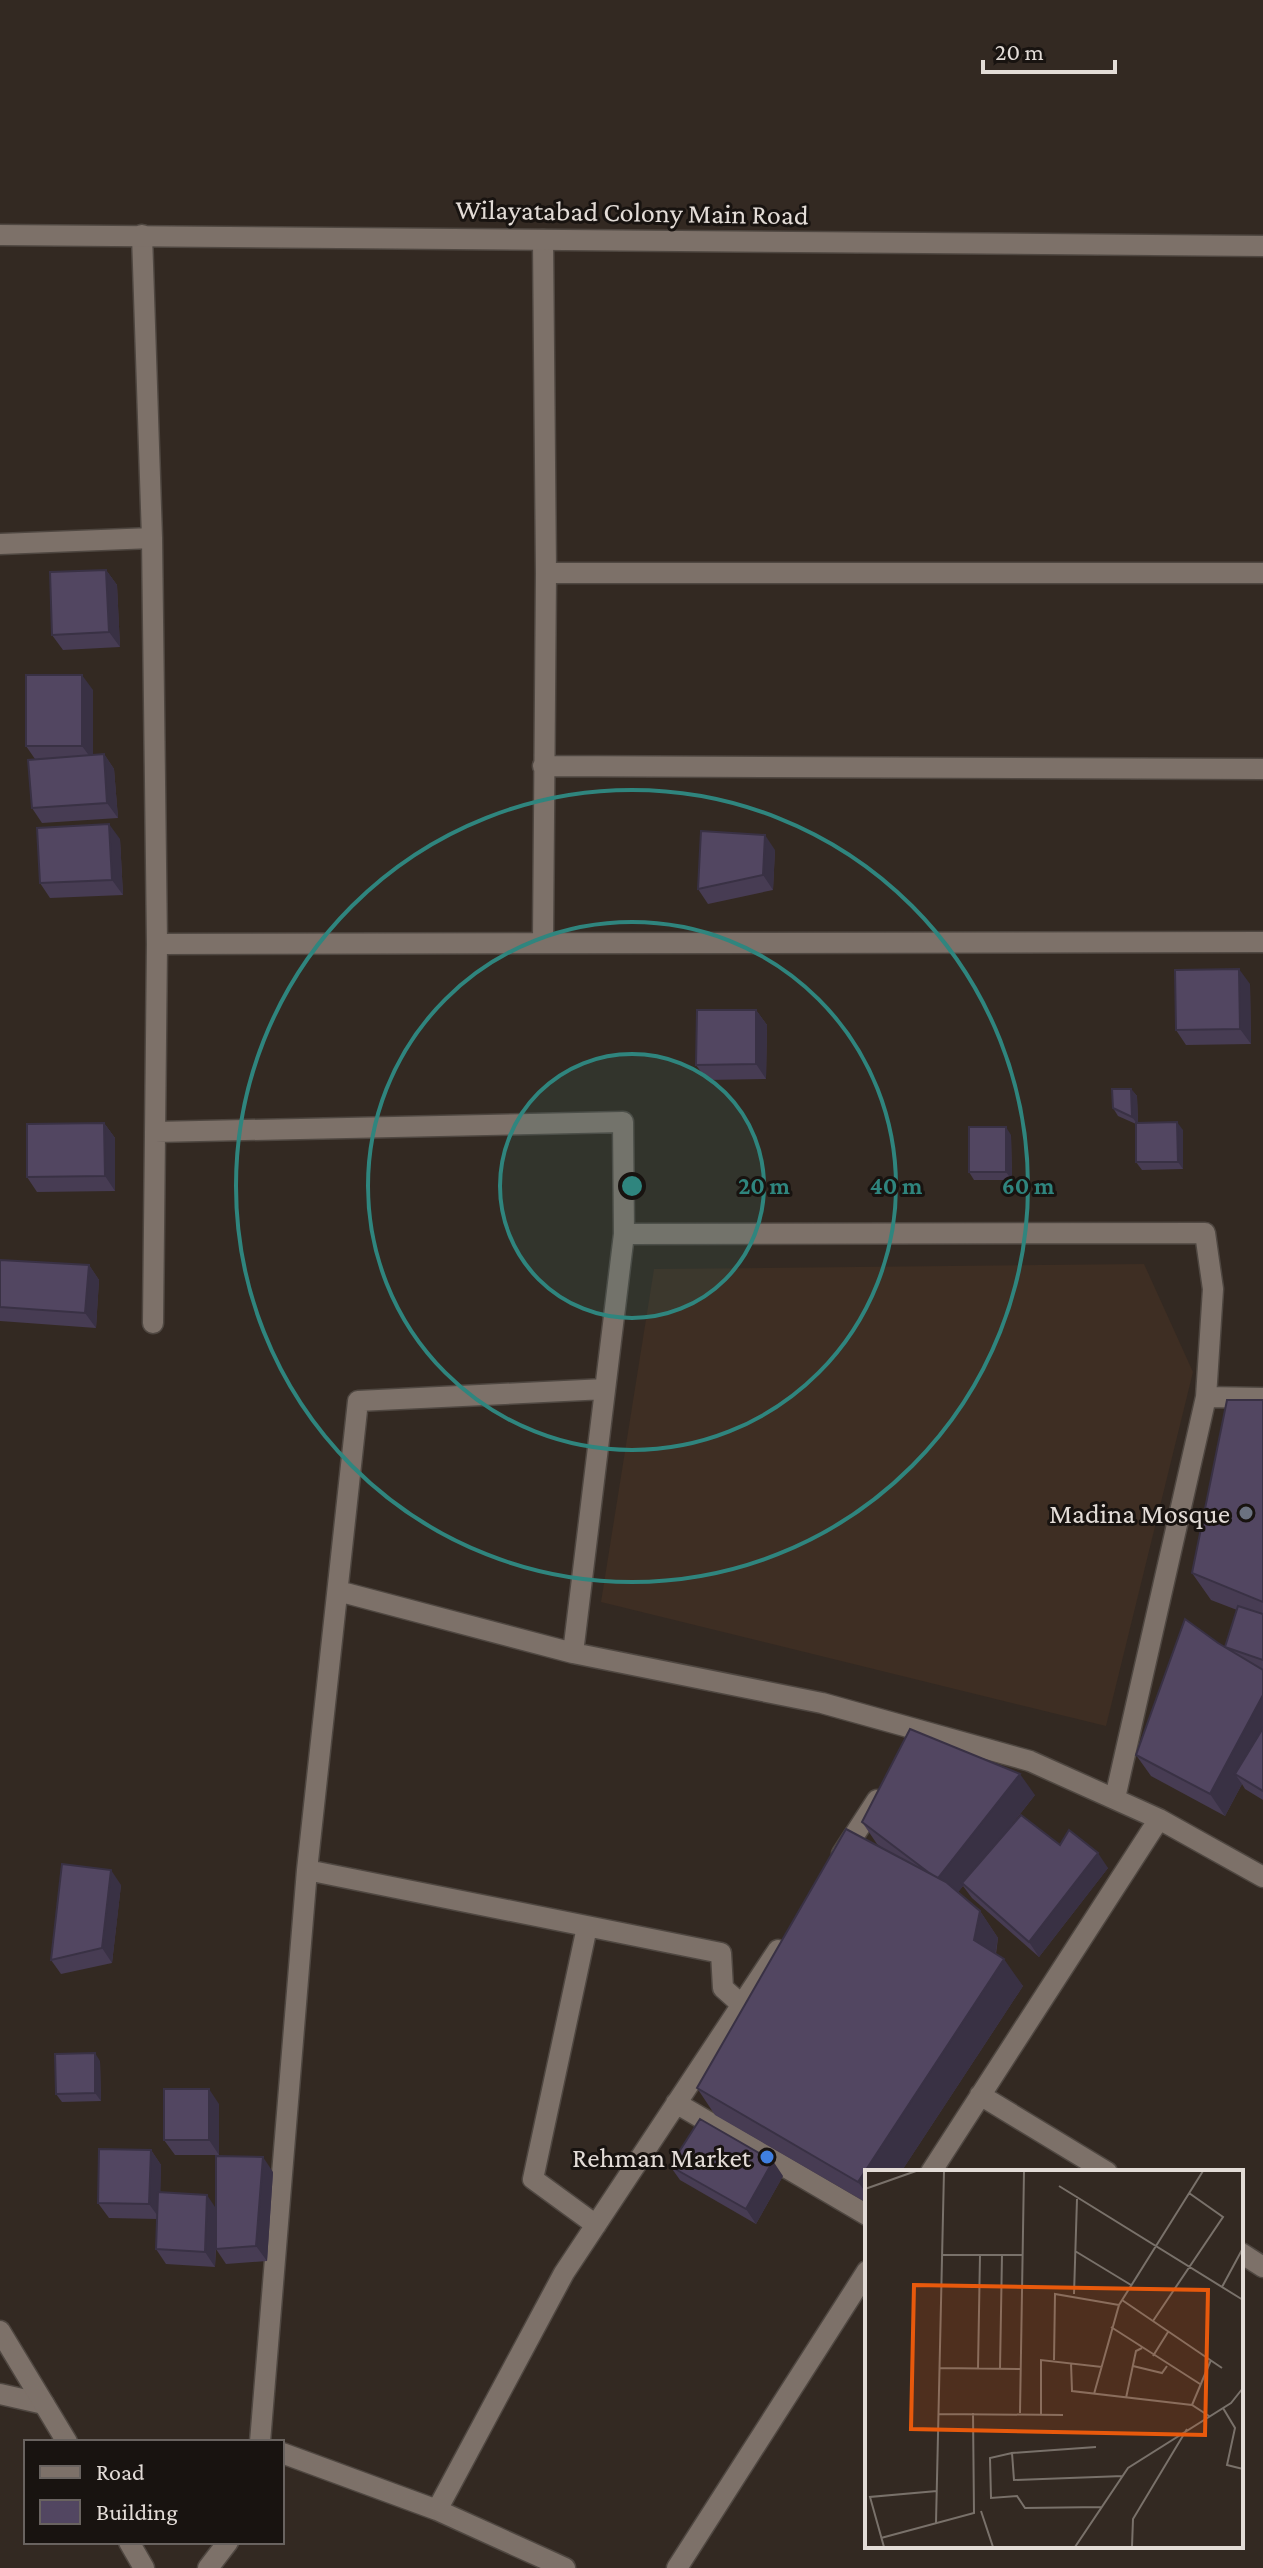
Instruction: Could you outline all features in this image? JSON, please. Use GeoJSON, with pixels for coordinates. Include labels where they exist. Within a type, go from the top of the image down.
{"type":"FeatureCollection","features":[{"type":"Feature","properties":{"kind":"street","name":"Wilayatabad Colony Main Road"},"geometry":{"type":"LineString","coordinates":[[0,235],[1263,246]]}},
{"type":"Feature","properties":{"kind":"street"},"geometry":{"type":"LineString","coordinates":[[142,235],[152,538],[157,944],[153,1323]]}},
{"type":"Feature","properties":{"kind":"street"},"geometry":{"type":"LineString","coordinates":[[543,240],[546,573],[543,941]]}},
{"type":"Feature","properties":{"kind":"street"},"geometry":{"type":"LineString","coordinates":[[0,544],[152,538]]}},
{"type":"Feature","properties":{"kind":"street"},"geometry":{"type":"LineString","coordinates":[[546,573],[1263,573]]}},
{"type":"Feature","properties":{"kind":"street"},"geometry":{"type":"LineString","coordinates":[[543,766],[1263,769]]}},
{"type":"Feature","properties":{"kind":"street"},"geometry":{"type":"LineString","coordinates":[[157,944],[1263,942]]}},
{"type":"Feature","properties":{"kind":"street"},"geometry":{"type":"LineString","coordinates":[[155,1132],[623,1122],[624,1234],[573,1653]]}},
{"type":"Feature","properties":{"kind":"street"},"geometry":{"type":"LineString","coordinates":[[624,1234],[1205,1233],[1213,1289],[1206,1397],[1115,1798]]}},
{"type":"Feature","properties":{"kind":"street"},"geometry":{"type":"LineString","coordinates":[[260,2440],[307,1870],[358,1401],[605,1389]]}},
{"type":"Feature","properties":{"kind":"street"},"geometry":{"type":"LineString","coordinates":[[1206,1397],[1263,1398]]}},
{"type":"Feature","properties":{"kind":"street"},"geometry":{"type":"LineString","coordinates":[[338,1591],[573,1653],[822,1703],[919,1737],[1030,1761],[1159,1819],[1263,1877]]}},
{"type":"Feature","properties":{"kind":"street"},"geometry":{"type":"LineString","coordinates":[[828,1874],[889,1783]]}},
{"type":"Feature","properties":{"kind":"street"},"geometry":{"type":"LineString","coordinates":[[932,2170],[1159,1819]]}},
{"type":"Feature","properties":{"kind":"street"},"geometry":{"type":"LineString","coordinates":[[307,1870],[721,1953],[723,1988],[742,2005]]}},
{"type":"Feature","properties":{"kind":"street"},"geometry":{"type":"LineString","coordinates":[[587,1927],[533,2179],[596,2225]]}},
{"type":"Feature","properties":{"kind":"street"},"geometry":{"type":"LineString","coordinates":[[437,2510],[564,2273],[785,1939]]}},
{"type":"Feature","properties":{"kind":"street"},"geometry":{"type":"LineString","coordinates":[[980,2095],[1104,2170]]}},
{"type":"Feature","properties":{"kind":"street"},"geometry":{"type":"LineString","coordinates":[[676,2103],[865,2214]]}},
{"type":"Feature","properties":{"kind":"street"},"geometry":{"type":"LineString","coordinates":[[1243,2254],[1263,2267]]}},
{"type":"Feature","properties":{"kind":"street"},"geometry":{"type":"LineString","coordinates":[[677,2568],[865,2274]]}},
{"type":"Feature","properties":{"kind":"street"},"geometry":{"type":"LineString","coordinates":[[0,2331],[66,2440]]}},
{"type":"Feature","properties":{"kind":"street"},"geometry":{"type":"LineString","coordinates":[[0,2394],[44,2404]]}},
{"type":"Feature","properties":{"kind":"street"},"geometry":{"type":"LineString","coordinates":[[284,2454],[437,2510],[565,2568]]}},
{"type":"Feature","properties":{"kind":"street"},"geometry":{"type":"LineString","coordinates":[[130,2544],[144,2568]]}},
{"type":"Feature","properties":{"kind":"street"},"geometry":{"type":"LineString","coordinates":[[208,2568],[226,2544]]}},
{"type":"Feature","properties":{"kind":"shaded area"},"geometry":{"type":"Polygon","coordinates":[[[1144,1264],[1193,1372],[1106,1726],[601,1602],[654,1269],[1144,1264]]]}},
{"type":"Feature","properties":{"kind":"building"},"geometry":{"type":"Polygon","coordinates":[[[106,570],[109,632],[52,635],[50,572],[106,570]]]}},
{"type":"Feature","properties":{"kind":"building"},"geometry":{"type":"Polygon","coordinates":[[[26,675],[82,675],[82,746],[26,746],[26,675]]]}},
{"type":"Feature","properties":{"kind":"building"},"geometry":{"type":"Polygon","coordinates":[[[104,754],[107,803],[32,808],[28,760],[104,754]]]}},
{"type":"Feature","properties":{"kind":"building"},"geometry":{"type":"Polygon","coordinates":[[[109,824],[112,880],[40,883],[37,828],[109,824]]]}},
{"type":"Feature","properties":{"kind":"building"},"geometry":{"type":"Polygon","coordinates":[[[701,831],[765,835],[763,875],[698,889],[701,831]]]}},
{"type":"Feature","properties":{"kind":"building"},"geometry":{"type":"Polygon","coordinates":[[[1239,969],[1240,1029],[1176,1030],[1175,970],[1239,969]]]}},
{"type":"Feature","properties":{"kind":"building"},"geometry":{"type":"Polygon","coordinates":[[[697,1010],[756,1010],[756,1064],[696,1065],[697,1010]]]}},
{"type":"Feature","properties":{"kind":"building"},"geometry":{"type":"Polygon","coordinates":[[[1112,1089],[1131,1089],[1132,1117],[1113,1108],[1112,1089]]]}},
{"type":"Feature","properties":{"kind":"building"},"geometry":{"type":"Polygon","coordinates":[[[1177,1122],[1178,1162],[1136,1162],[1136,1123],[1177,1122]]]}},
{"type":"Feature","properties":{"kind":"building"},"geometry":{"type":"Polygon","coordinates":[[[104,1123],[105,1176],[27,1177],[27,1124],[104,1123]]]}},
{"type":"Feature","properties":{"kind":"building"},"geometry":{"type":"Polygon","coordinates":[[[969,1127],[1006,1127],[1006,1172],[969,1172],[969,1127]]]}},
{"type":"Feature","properties":{"kind":"building"},"geometry":{"type":"Polygon","coordinates":[[[0,1260],[89,1265],[85,1313],[0,1307],[0,1260]]]}},
{"type":"Feature","properties":{"kind":"building"},"geometry":{"type":"Polygon","coordinates":[[[1227,1400],[1263,1400],[1263,1602],[1192,1573],[1227,1400]]]}},
{"type":"Feature","properties":{"kind":"building"},"geometry":{"type":"Polygon","coordinates":[[[1238,1606],[1263,1614],[1263,1660],[1225,1647],[1238,1606]]]}},
{"type":"Feature","properties":{"kind":"building"},"geometry":{"type":"Polygon","coordinates":[[[1185,1619],[1263,1670],[1263,1695],[1210,1794],[1136,1755],[1185,1619]]]}},
{"type":"Feature","properties":{"kind":"building"},"geometry":{"type":"Polygon","coordinates":[[[1263,1728],[1263,1791],[1235,1774],[1263,1728]]]}},
{"type":"Feature","properties":{"kind":"building"},"geometry":{"type":"Polygon","coordinates":[[[910,1729],[1020,1774],[938,1878],[862,1822],[910,1729]]]}},
{"type":"Feature","properties":{"kind":"building"},"geometry":{"type":"Polygon","coordinates":[[[1021,1815],[1060,1845],[1069,1830],[1098,1853],[1029,1942],[962,1883],[1021,1815]]]}},
{"type":"Feature","properties":{"kind":"building"},"geometry":{"type":"Polygon","coordinates":[[[846,1829],[946,1882],[980,1911],[974,1940],[1004,1959],[858,2182],[697,2088],[846,1829]]]}},
{"type":"Feature","properties":{"kind":"building"},"geometry":{"type":"Polygon","coordinates":[[[62,1864],[111,1870],[102,1948],[51,1960],[62,1864]]]}},
{"type":"Feature","properties":{"kind":"building"},"geometry":{"type":"Polygon","coordinates":[[[95,2053],[95,2093],[56,2094],[55,2054],[95,2053]]]}},
{"type":"Feature","properties":{"kind":"building"},"geometry":{"type":"Polygon","coordinates":[[[164,2089],[209,2089],[209,2140],[164,2140],[164,2089]]]}},
{"type":"Feature","properties":{"kind":"building"},"geometry":{"type":"Polygon","coordinates":[[[700,2119],[773,2161],[746,2209],[670,2166],[700,2119]]]}},
{"type":"Feature","properties":{"kind":"building"},"geometry":{"type":"Polygon","coordinates":[[[99,2149],[151,2150],[149,2204],[98,2203],[99,2149]]]}},
{"type":"Feature","properties":{"kind":"building"},"geometry":{"type":"Polygon","coordinates":[[[216,2156],[263,2157],[256,2246],[216,2249],[216,2156]]]}},
{"type":"Feature","properties":{"kind":"building"},"geometry":{"type":"Polygon","coordinates":[[[158,2192],[207,2195],[205,2252],[156,2249],[158,2192]]]}},
{"type":"Feature","properties":{"kind":"place","name":"Madina Mosque"},"geometry":{"type":"Point","coordinates":[1246,1513]}},
{"type":"Feature","properties":{"kind":"place","name":"Rehman Market"},"geometry":{"type":"Point","coordinates":[767,2157]}}]}
